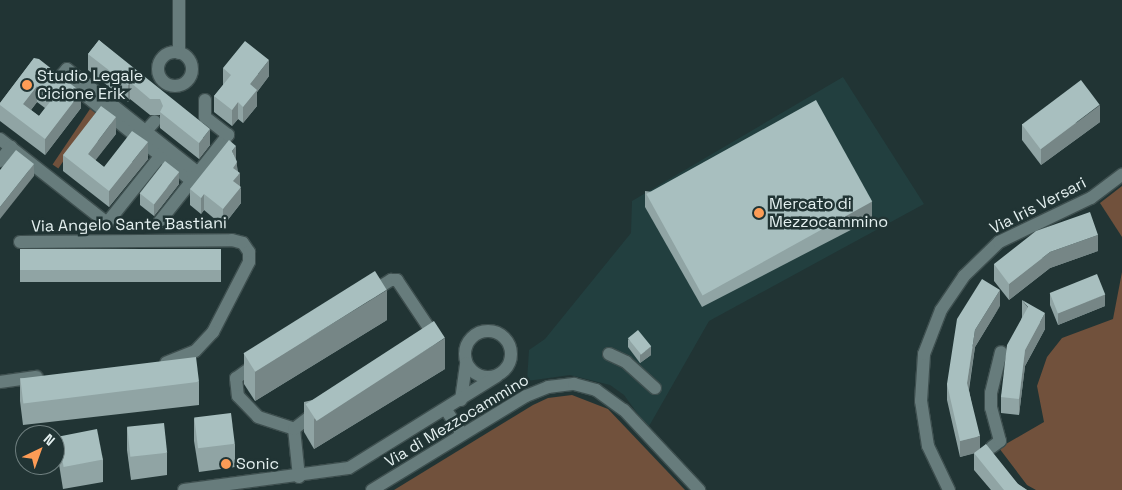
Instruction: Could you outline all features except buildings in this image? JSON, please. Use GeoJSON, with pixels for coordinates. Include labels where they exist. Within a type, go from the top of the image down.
{"type":"FeatureCollection","features":[{"type":"Feature","properties":{"kind":"street"},"geometry":{"type":"LineString","coordinates":[[179,0],[179,53]]}},
{"type":"Feature","properties":{"kind":"street"},"geometry":{"type":"LineString","coordinates":[[150,84],[158,72],[164,56],[179,53],[188,58],[192,68],[190,78],[170,100]]}},
{"type":"Feature","properties":{"kind":"street"},"geometry":{"type":"LineString","coordinates":[[158,72],[167,84],[182,85]]}},
{"type":"Feature","properties":{"kind":"street"},"geometry":{"type":"LineString","coordinates":[[97,98],[126,114],[146,131],[164,152]]}},
{"type":"Feature","properties":{"kind":"street"},"geometry":{"type":"LineString","coordinates":[[160,221],[228,135],[205,117],[205,100]]}},
{"type":"Feature","properties":{"kind":"street"},"geometry":{"type":"LineString","coordinates":[[126,114],[164,152],[195,177]]}},
{"type":"Feature","properties":{"kind":"street"},"geometry":{"type":"LineString","coordinates":[[146,131],[155,121]]}},
{"type":"Feature","properties":{"kind":"street"},"geometry":{"type":"LineString","coordinates":[[0,139],[107,224]]}},
{"type":"Feature","properties":{"kind":"street"},"geometry":{"type":"LineString","coordinates":[[0,161],[11,147]]}},
{"type":"Feature","properties":{"kind":"street"},"geometry":{"type":"LineString","coordinates":[[107,241],[107,224],[164,152]]}},
{"type":"Feature","properties":{"kind":"street","name":"Via Iris Versari"},"geometry":{"type":"LineString","coordinates":[[949,490],[928,446],[920,401],[924,354],[941,310],[964,276],[999,242],[1091,198],[1122,175]]}},
{"type":"Feature","properties":{"kind":"street","name":"Via Angelo Sante Bastiani"},"geometry":{"type":"LineString","coordinates":[[20,242],[234,240],[243,243],[249,252],[249,262],[208,339],[186,357],[155,366]]}},
{"type":"Feature","properties":{"kind":"street"},"geometry":{"type":"LineString","coordinates":[[358,300],[392,280],[397,280],[432,333],[431,339],[422,345]]}},
{"type":"Feature","properties":{"kind":"street"},"geometry":{"type":"LineString","coordinates":[[184,490],[270,485],[299,477],[349,468],[446,410],[461,400],[497,376],[504,371],[512,356],[507,340],[500,334],[485,330],[470,339],[464,354],[466,363],[461,400]]}},
{"type":"Feature","properties":{"kind":"street"},"geometry":{"type":"LineString","coordinates":[[992,447],[1000,441],[991,398],[1001,352]]}},
{"type":"Feature","properties":{"kind":"street"},"geometry":{"type":"LineString","coordinates":[[609,354],[626,362],[656,388]]}},
{"type":"Feature","properties":{"kind":"street"},"geometry":{"type":"LineString","coordinates":[[267,356],[238,375],[234,383],[236,392],[258,416],[294,429]]}},
{"type":"Feature","properties":{"kind":"street"},"geometry":{"type":"LineString","coordinates":[[466,363],[479,376],[497,376]]}},
{"type":"Feature","properties":{"kind":"street"},"geometry":{"type":"LineString","coordinates":[[0,382],[48,376]]}},
{"type":"Feature","properties":{"kind":"street","name":"Via di Mezzocammino"},"geometry":{"type":"LineString","coordinates":[[372,490],[462,434],[541,390],[556,385],[582,385],[603,394],[624,410],[699,490]]}},
{"type":"Feature","properties":{"kind":"street"},"geometry":{"type":"LineString","coordinates":[[299,477],[294,429],[302,420],[326,405]]}},
{"type":"Feature","properties":{"kind":"street"},"geometry":{"type":"LineString","coordinates":[[446,410],[462,434]]}},
{"type":"Feature","properties":{"kind":"shaded area"},"geometry":{"type":"Polygon","coordinates":[[[843,77],[924,204],[709,321],[648,428],[624,395],[610,385],[570,375],[527,381],[529,350],[545,339],[631,233],[632,201],[843,77]]]}},
{"type":"Feature","properties":{"kind":"shaded area"},"geometry":{"type":"Polygon","coordinates":[[[90,109],[96,113],[58,168],[53,165],[90,109]]]}},
{"type":"Feature","properties":{"kind":"shaded area"},"geometry":{"type":"Polygon","coordinates":[[[1122,186],[1122,237],[1100,203],[1122,186]]]}},
{"type":"Feature","properties":{"kind":"shaded area"},"geometry":{"type":"Polygon","coordinates":[[[1122,272],[1122,490],[1036,490],[1027,485],[999,448],[1044,422],[1037,386],[1047,357],[1062,338],[1113,319],[1122,272]]]}},
{"type":"Feature","properties":{"kind":"shaded area"},"geometry":{"type":"Polygon","coordinates":[[[572,395],[608,409],[685,490],[394,490],[533,405],[548,398],[572,395]]]}},
{"type":"Feature","properties":{"kind":"place","name":"Studio Legale Cicione Erik"},"geometry":{"type":"Point","coordinates":[27,85]}},
{"type":"Feature","properties":{"kind":"place","name":"Mercato di Mezzocammino"},"geometry":{"type":"Point","coordinates":[759,213]}},
{"type":"Feature","properties":{"kind":"place","name":"Sonic"},"geometry":{"type":"Point","coordinates":[226,464]}}]}
